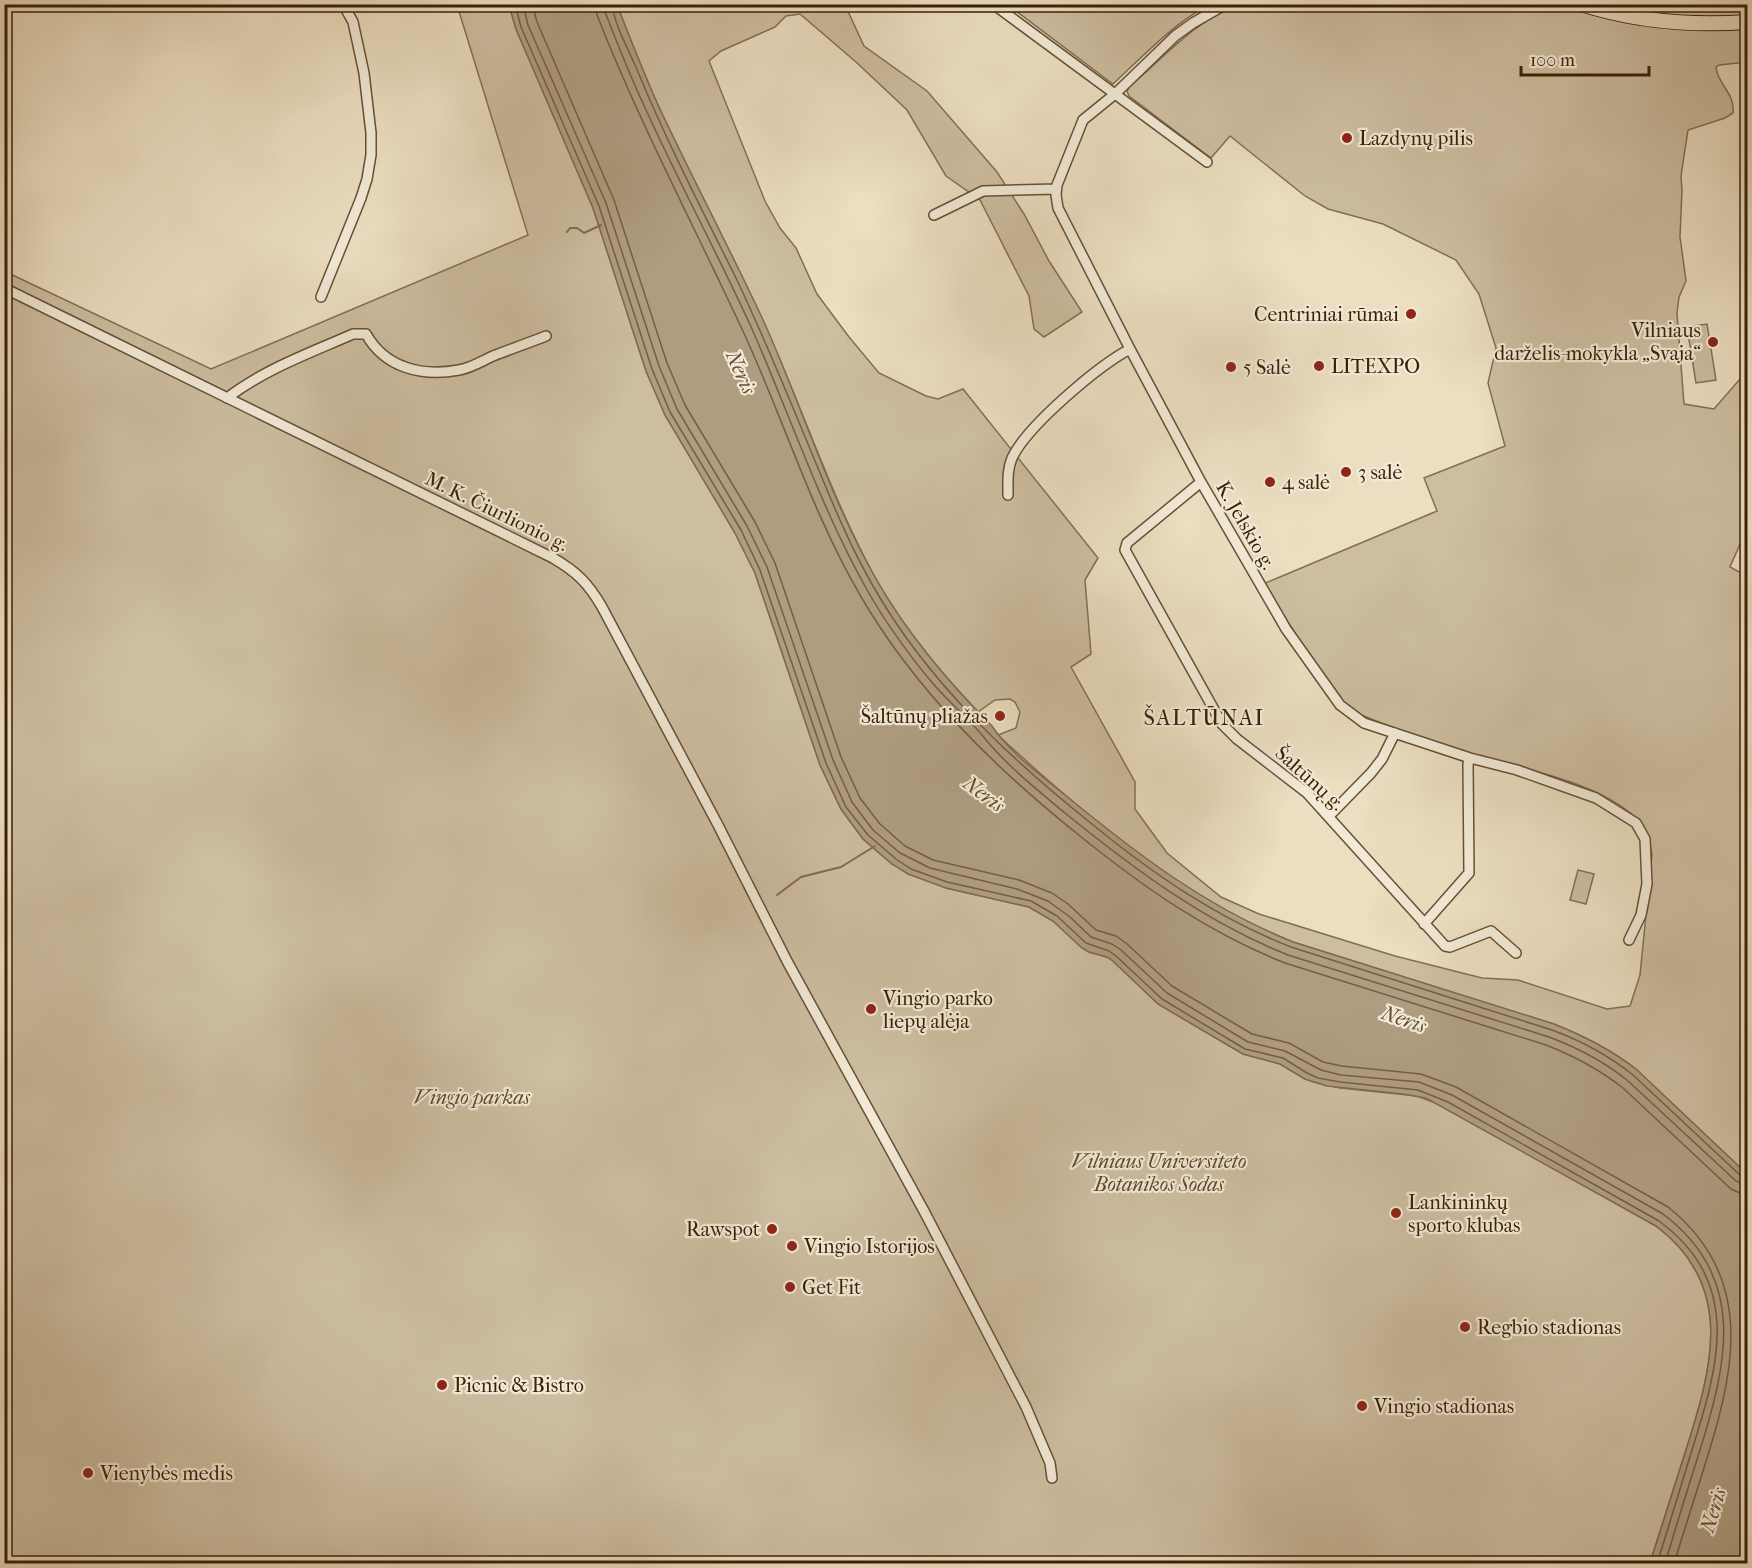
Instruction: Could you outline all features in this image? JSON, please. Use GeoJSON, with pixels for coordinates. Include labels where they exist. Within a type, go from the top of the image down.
{"type":"FeatureCollection","features":[{"type":"Feature","properties":{"kind":"main road"},"geometry":{"type":"LineString","coordinates":[[1581,4],[1659,21],[1748,22]]}},
{"type":"Feature","properties":{"kind":"street"},"geometry":{"type":"LineString","coordinates":[[321,297],[361,198],[371,154],[364,73],[353,22],[343,4]]}},
{"type":"Feature","properties":{"kind":"street"},"geometry":{"type":"LineString","coordinates":[[993,4],[1207,162]]}},
{"type":"Feature","properties":{"kind":"street"},"geometry":{"type":"LineString","coordinates":[[934,215],[983,191],[1056,189],[1083,120],[1115,94],[1175,36],[1193,22],[1226,4]]}},
{"type":"Feature","properties":{"kind":"street","name":"K. Jelskio g."},"geometry":{"type":"LineString","coordinates":[[1056,189],[1058,208],[1201,482],[1286,629],[1340,705],[1364,723],[1470,758],[1517,770],[1596,798],[1636,823],[1645,839],[1647,884],[1641,915],[1629,940]]}},
{"type":"Feature","properties":{"kind":"street","name":"M. K. Čiurlionio g."},"geometry":{"type":"LineString","coordinates":[[4,288],[553,558],[574,570],[584,580],[607,617],[787,960],[924,1211],[1026,1407],[1050,1463],[1052,1478]]}},
{"type":"Feature","properties":{"kind":"street"},"geometry":{"type":"LineString","coordinates":[[227,398],[245,384],[279,366],[353,334],[366,334],[372,345],[401,367],[444,372],[461,370],[546,336]]}},
{"type":"Feature","properties":{"kind":"street"},"geometry":{"type":"LineString","coordinates":[[1008,495],[1008,469],[1012,457],[1026,438],[1090,377],[1113,358],[1130,349]]}},
{"type":"Feature","properties":{"kind":"street","name":"Šaltūnų g."},"geometry":{"type":"LineString","coordinates":[[1201,482],[1127,543],[1125,550],[1222,724],[1237,739],[1307,793],[1447,947],[1491,931],[1515,953]]}},
{"type":"Feature","properties":{"kind":"street"},"geometry":{"type":"LineString","coordinates":[[1329,816],[1371,773],[1382,759],[1395,733]]}},
{"type":"Feature","properties":{"kind":"street"},"geometry":{"type":"LineString","coordinates":[[1424,924],[1469,873],[1468,764],[1470,758]]}},
{"type":"Feature","properties":{"kind":"green space"},"geometry":{"type":"Polygon","coordinates":[[[1559,4],[1581,11],[1652,25],[1700,29],[1747,28],[1747,62],[1716,67],[1717,74],[1729,94],[1733,113],[1725,118],[1688,130],[1681,176],[1680,237],[1686,281],[1679,297],[1677,313],[1684,404],[1714,409],[1747,371],[1747,528],[1730,567],[1748,577],[1747,1174],[1637,1070],[1608,1050],[1554,1024],[1293,942],[1252,924],[1173,878],[1136,852],[1065,795],[998,735],[1016,728],[1020,712],[1015,702],[1010,699],[995,700],[978,712],[912,634],[878,583],[861,551],[763,321],[658,105],[617,5],[845,5],[864,46],[927,91],[997,172],[1082,312],[1044,337],[1034,329],[1029,296],[980,200],[946,176],[907,110],[800,14],[786,16],[775,27],[721,51],[709,61],[765,201],[780,228],[796,248],[817,294],[849,337],[879,373],[926,396],[938,399],[963,389],[1098,558],[1085,580],[1091,654],[1071,667],[1135,782],[1135,809],[1167,853],[1221,897],[1259,914],[1395,956],[1482,978],[1518,980],[1607,1009],[1630,1006],[1640,975],[1652,855],[1648,836],[1642,825],[1626,810],[1606,797],[1582,786],[1456,750],[1352,711],[1339,700],[1263,584],[1437,511],[1424,478],[1505,446],[1488,383],[1496,348],[1479,294],[1456,260],[1383,224],[1328,209],[1305,196],[1230,136],[1211,158],[1129,96],[1127,91],[1194,30],[1207,20],[1238,5],[1559,4]]]}},
{"type":"Feature","properties":{"kind":"green space","name":"Vingio parkas"},"geometry":{"type":"Polygon","coordinates":[[[457,5],[509,5],[516,29],[593,208],[646,371],[665,415],[735,533],[755,573],[820,765],[841,809],[863,839],[892,864],[946,888],[1029,907],[1053,921],[1082,948],[1113,961],[1158,1004],[1243,1054],[1280,1064],[1305,1079],[1317,1083],[1340,1088],[1417,1096],[1446,1107],[1656,1226],[1681,1249],[1698,1275],[1708,1302],[1711,1330],[1709,1359],[1704,1389],[1650,1563],[5,1563],[4,271],[211,369],[528,235],[457,5]]]}},
{"type":"Feature","properties":{"kind":"green space"},"geometry":{"type":"Polygon","coordinates":[[[1008,5],[1208,5],[1170,31],[1113,84],[1008,5]]]}},
{"type":"Feature","properties":{"kind":"green space"},"geometry":{"type":"Polygon","coordinates":[[[1604,5],[1747,5],[1747,16],[1675,16],[1604,5]]]}},
{"type":"Feature","properties":{"kind":"green space"},"geometry":{"type":"Polygon","coordinates":[[[1707,324],[1716,380],[1696,383],[1687,327],[1707,324]]]}},
{"type":"Feature","properties":{"kind":"green space"},"geometry":{"type":"Polygon","coordinates":[[[1578,870],[1594,874],[1586,904],[1570,900],[1578,870]]]}},
{"type":"Feature","properties":{"kind":"water","name":"Neris"},"geometry":{"type":"Polygon","coordinates":[[[509,5],[617,5],[658,105],[764,322],[846,521],[862,553],[891,604],[917,641],[999,736],[1036,772],[1173,878],[1261,928],[1293,942],[1554,1024],[1608,1050],[1637,1070],[1747,1174],[1747,1563],[1650,1563],[1704,1389],[1711,1330],[1708,1302],[1698,1275],[1681,1249],[1656,1226],[1426,1098],[1327,1086],[1305,1079],[1280,1064],[1243,1054],[1158,1004],[1113,961],[1082,948],[1053,921],[1029,907],[946,888],[908,874],[892,864],[863,839],[841,809],[820,765],[755,573],[735,533],[665,415],[646,371],[593,208],[516,29],[509,5]]]}},
{"type":"Feature","properties":{"kind":"waterway"},"geometry":{"type":"LineString","coordinates":[[567,232],[570,228],[577,228],[584,233],[601,225]]}},
{"type":"Feature","properties":{"kind":"waterway"},"geometry":{"type":"LineString","coordinates":[[777,895],[801,877],[841,867],[875,846]]}},
{"type":"Feature","properties":{"kind":"place","name":"Lazdynų pilis"},"geometry":{"type":"Point","coordinates":[1347,138]}},
{"type":"Feature","properties":{"kind":"place","name":"Centriniai rūmai"},"geometry":{"type":"Point","coordinates":[1411,314]}},
{"type":"Feature","properties":{"kind":"place","name":"Vilniaus darželis-mokykla „Svaja“"},"geometry":{"type":"Point","coordinates":[1713,342]}},
{"type":"Feature","properties":{"kind":"place","name":"LITEXPO"},"geometry":{"type":"Point","coordinates":[1319,366]}},
{"type":"Feature","properties":{"kind":"place","name":"5 Salė"},"geometry":{"type":"Point","coordinates":[1231,367]}},
{"type":"Feature","properties":{"kind":"place","name":"3 salė"},"geometry":{"type":"Point","coordinates":[1346,472]}},
{"type":"Feature","properties":{"kind":"place","name":"4 salė"},"geometry":{"type":"Point","coordinates":[1270,482]}},
{"type":"Feature","properties":{"kind":"place","name":"Šaltūnų pliažas"},"geometry":{"type":"Point","coordinates":[1000,716]}},
{"type":"Feature","properties":{"kind":"place","name":"Vingio parko liepų alėja"},"geometry":{"type":"Point","coordinates":[871,1009]}},
{"type":"Feature","properties":{"kind":"place","name":"Lankininkų sporto klubas"},"geometry":{"type":"Point","coordinates":[1396,1213]}},
{"type":"Feature","properties":{"kind":"place","name":"Rawspot"},"geometry":{"type":"Point","coordinates":[772,1229]}},
{"type":"Feature","properties":{"kind":"place","name":"Vingio Istorijos"},"geometry":{"type":"Point","coordinates":[792,1246]}},
{"type":"Feature","properties":{"kind":"place","name":"Get Fit"},"geometry":{"type":"Point","coordinates":[790,1287]}},
{"type":"Feature","properties":{"kind":"place","name":"Regbio stadionas"},"geometry":{"type":"Point","coordinates":[1465,1327]}},
{"type":"Feature","properties":{"kind":"place","name":"Picnic & Bistro"},"geometry":{"type":"Point","coordinates":[442,1385]}},
{"type":"Feature","properties":{"kind":"place","name":"Vingio stadionas"},"geometry":{"type":"Point","coordinates":[1362,1406]}},
{"type":"Feature","properties":{"kind":"place","name":"Vienybės medis"},"geometry":{"type":"Point","coordinates":[88,1473]}},
{"type":"Feature","properties":{"kind":"district","name":"ŠALTŪNAI"},"geometry":{"type":"Point","coordinates":[1204,717]}},
{"type":"Feature","properties":{"kind":"park label","name":"Vilniaus Universiteto Botanikos Sodas"},"geometry":{"type":"Point","coordinates":[1159,1172]}}]}
